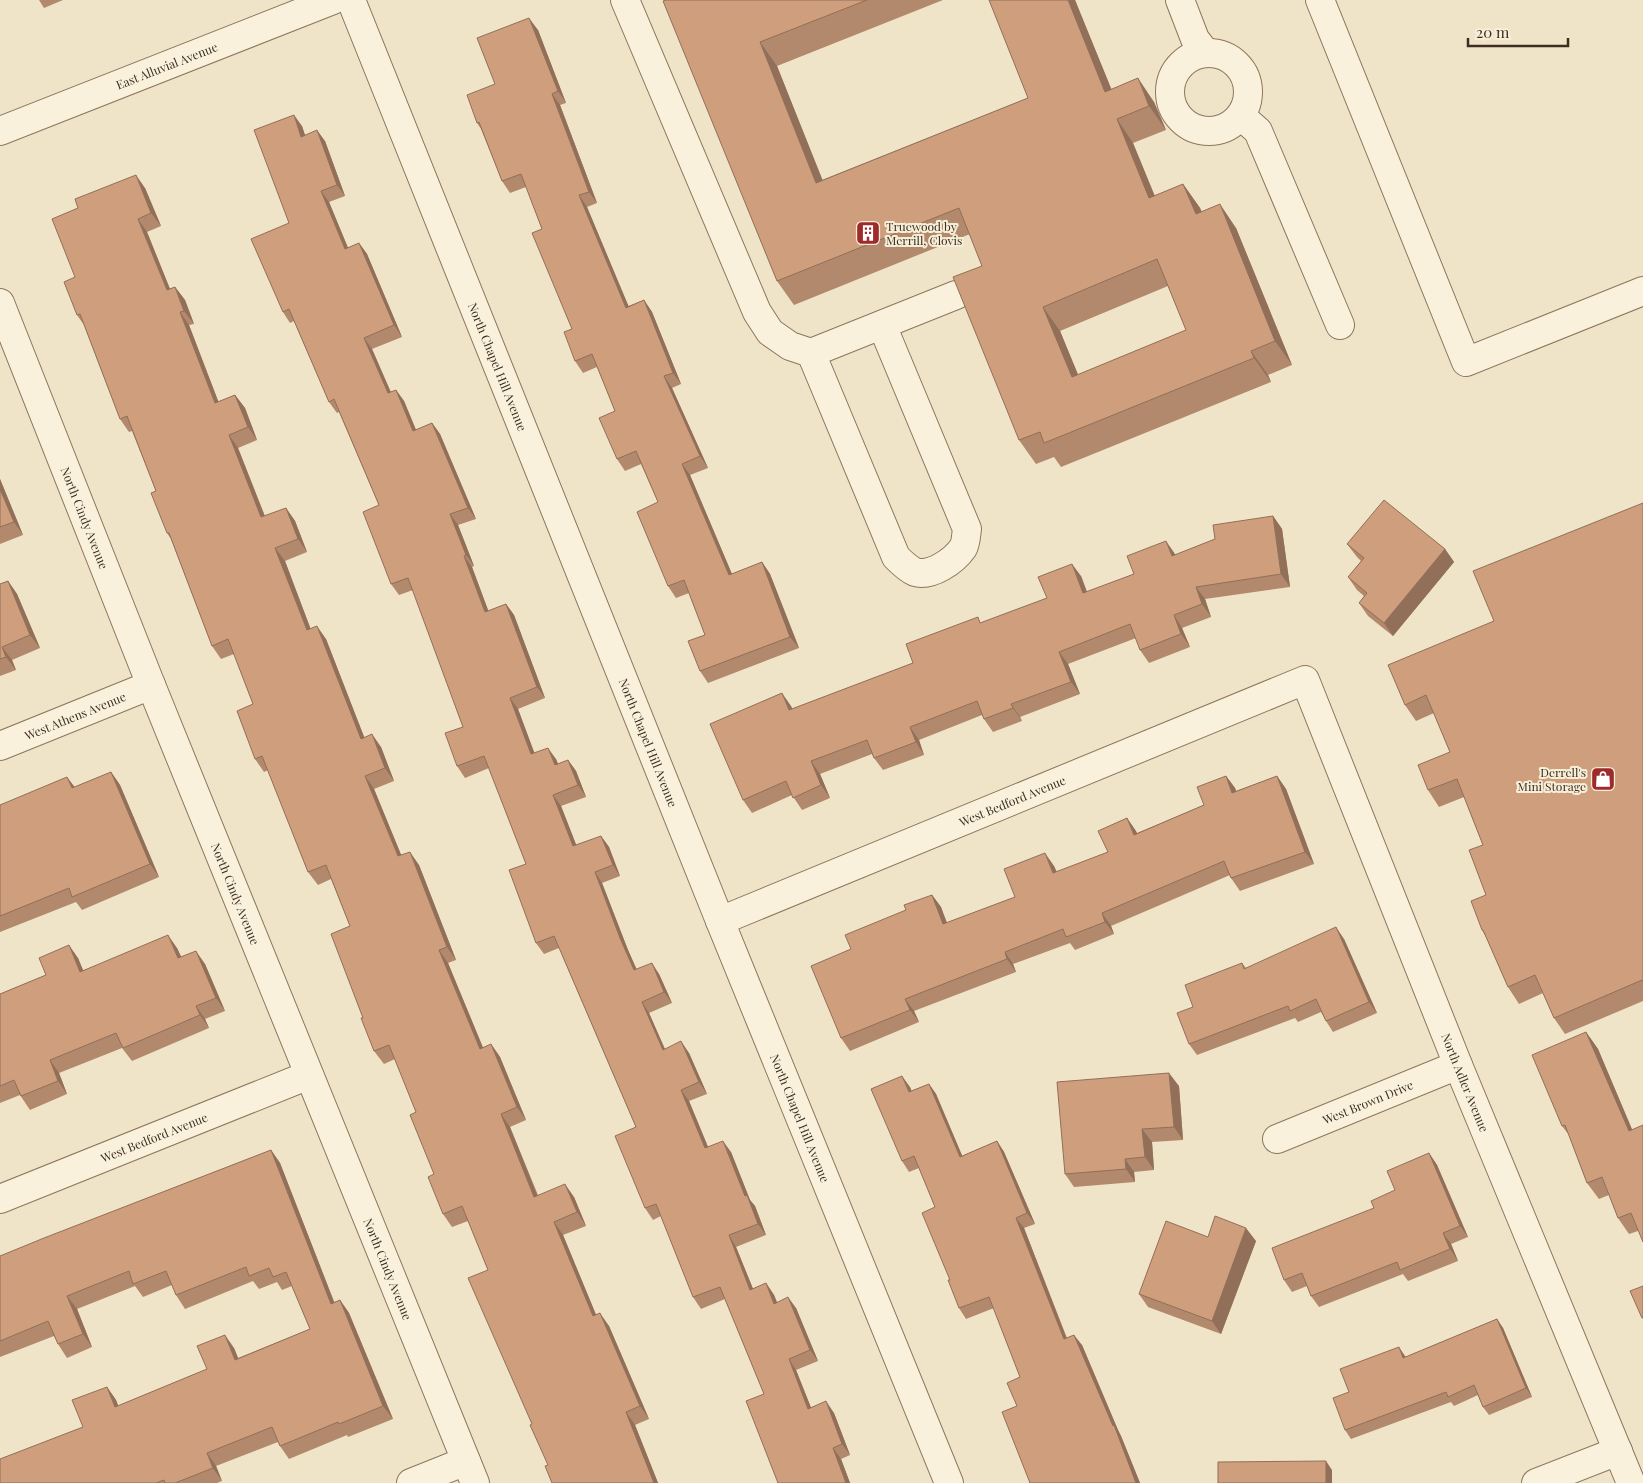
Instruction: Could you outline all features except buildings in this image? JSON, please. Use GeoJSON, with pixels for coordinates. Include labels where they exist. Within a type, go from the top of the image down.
{"type":"FeatureCollection","features":[{"type":"Feature","properties":{"kind":"street","name":"East Alluvial Avenue"},"geometry":{"type":"LineString","coordinates":[[0,131],[333,0]]}},
{"type":"Feature","properties":{"kind":"street","name":"North Chapel Hill Avenue"},"geometry":{"type":"LineString","coordinates":[[351,0],[720,920],[949,1483]]}},
{"type":"Feature","properties":{"kind":"street"},"geometry":{"type":"LineString","coordinates":[[625,0],[757,312],[770,332],[790,346],[811,353],[956,295]]}},
{"type":"Feature","properties":{"kind":"street"},"geometry":{"type":"LineString","coordinates":[[1180,0],[1195,39],[1205,52]]}},
{"type":"Feature","properties":{"kind":"street"},"geometry":{"type":"LineString","coordinates":[[1320,0],[1466,362],[1643,291]]}},
{"type":"Feature","properties":{"kind":"street"},"geometry":{"type":"LineString","coordinates":[[1205,52],[1218,53],[1231,58],[1247,78],[1249,91],[1247,104],[1241,116],[1231,125],[1219,130],[1206,131],[1194,128],[1183,121],[1174,111],[1170,99],[1170,86],[1174,74],[1182,63],[1192,56],[1205,52]]}},
{"type":"Feature","properties":{"kind":"street"},"geometry":{"type":"LineString","coordinates":[[1241,116],[1258,131],[1340,325]]}},
{"type":"Feature","properties":{"kind":"street","name":"North Cindy Avenue"},"geometry":{"type":"LineString","coordinates":[[0,304],[151,685],[470,1472]]}},
{"type":"Feature","properties":{"kind":"street"},"geometry":{"type":"LineString","coordinates":[[811,353],[896,557],[905,566],[916,572],[935,570],[951,561],[964,547],[967,529],[882,325]]}},
{"type":"Feature","properties":{"kind":"street","name":"West Bedford Avenue"},"geometry":{"type":"LineString","coordinates":[[720,920],[1305,680]]}},
{"type":"Feature","properties":{"kind":"street","name":"North Adler Avenue"},"geometry":{"type":"LineString","coordinates":[[1305,680],[1458,1065],[1631,1483]]}},
{"type":"Feature","properties":{"kind":"street","name":"West Athens Avenue"},"geometry":{"type":"LineString","coordinates":[[0,746],[151,685]]}},
{"type":"Feature","properties":{"kind":"street","name":"West Brown Drive"},"geometry":{"type":"LineString","coordinates":[[1277,1139],[1458,1065]]}},
{"type":"Feature","properties":{"kind":"street","name":"West Bedford Avenue"},"geometry":{"type":"LineString","coordinates":[[0,1199],[309,1075]]}},
{"type":"Feature","properties":{"kind":"street"},"geometry":{"type":"LineString","coordinates":[[1536,1483],[1618,1451]]}},
{"type":"Feature","properties":{"kind":"street"},"geometry":{"type":"LineString","coordinates":[[412,1483],[470,1472]]}},
{"type":"Feature","properties":{"kind":"place","name":"Truewood by Merrill, Clovis"},"geometry":{"type":"Point","coordinates":[868,233]}},
{"type":"Feature","properties":{"kind":"place","name":"Derrell's Mini Storage"},"geometry":{"type":"Point","coordinates":[1603,779]}}]}
